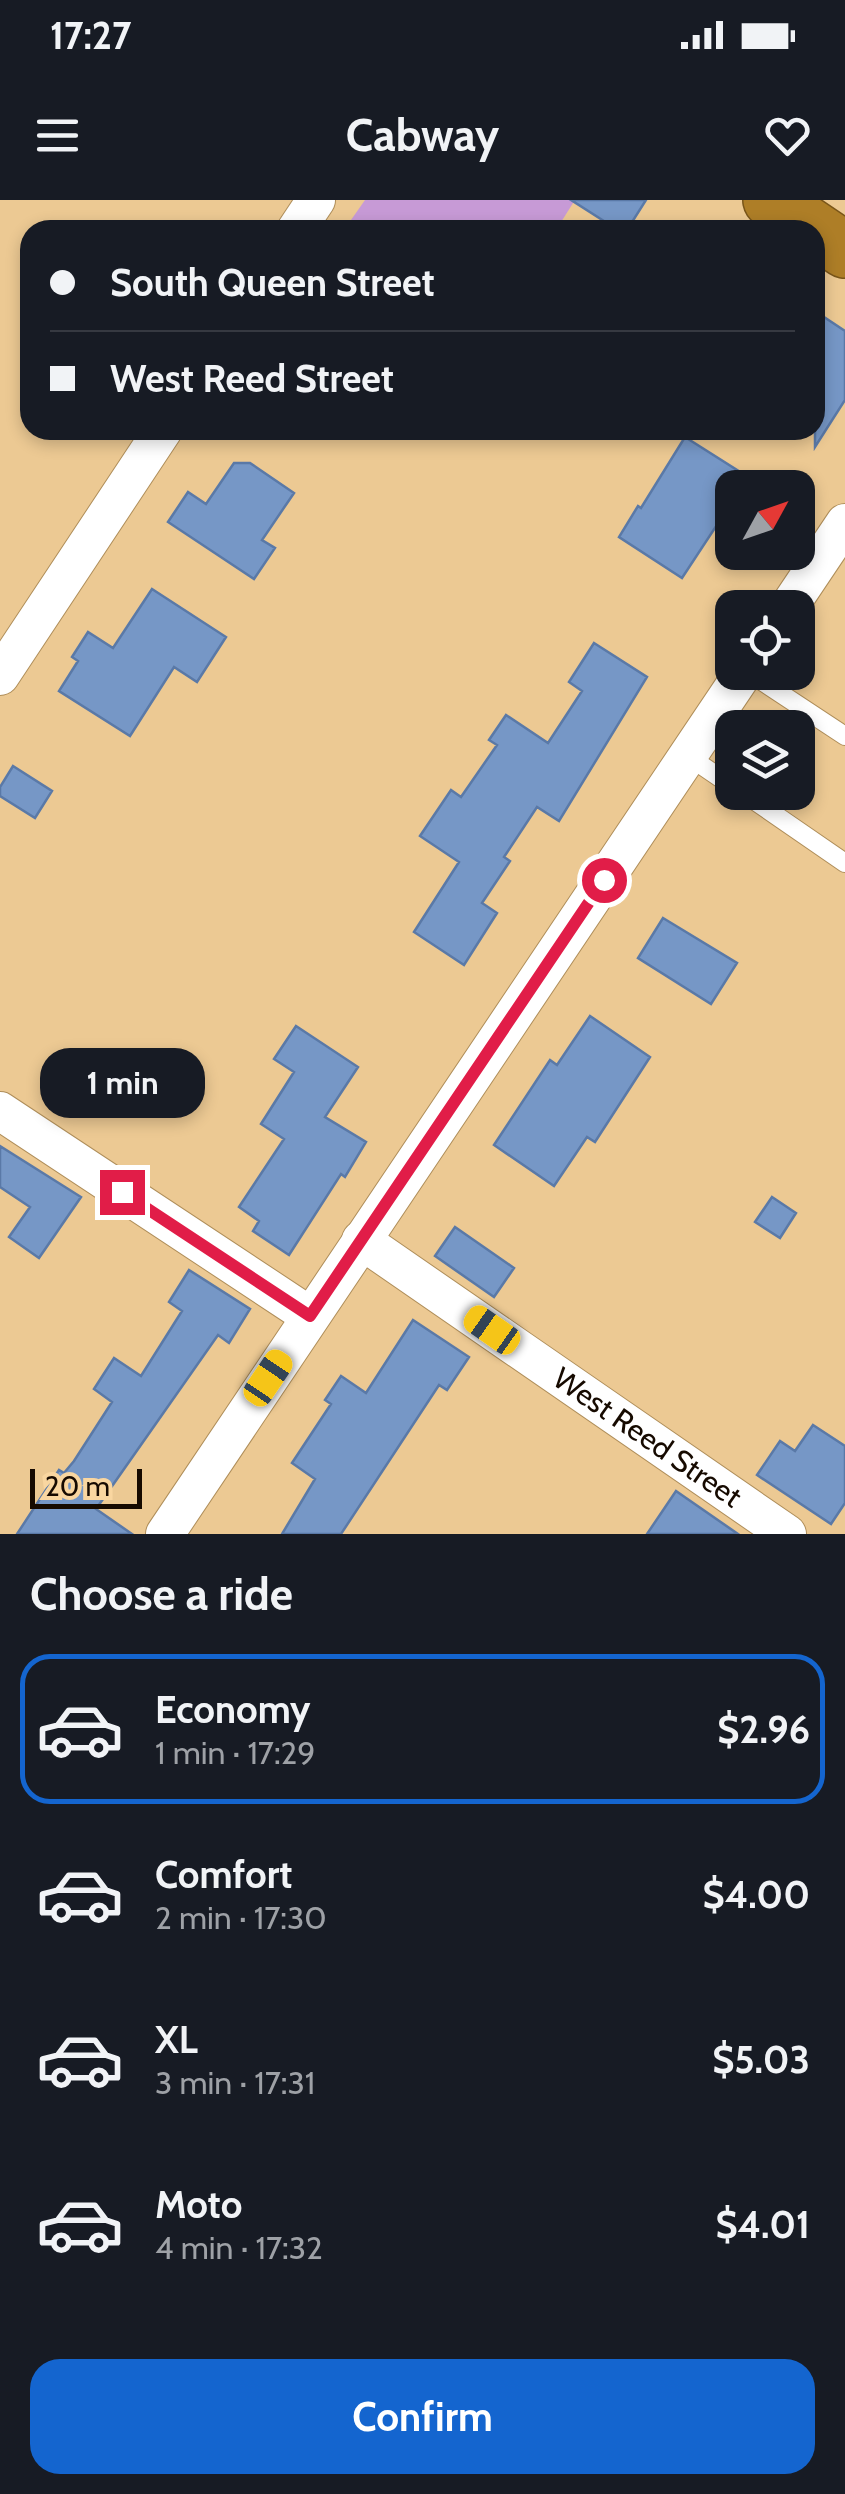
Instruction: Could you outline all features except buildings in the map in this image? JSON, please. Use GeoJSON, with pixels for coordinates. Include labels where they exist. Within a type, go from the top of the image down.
{"type":"FeatureCollection","features":[{"type":"Feature","properties":{"kind":"highway"},"geometry":{"type":"LineString","coordinates":[[771,200],[801,220]]}},
{"type":"Feature","properties":{"kind":"street"},"geometry":{"type":"LineString","coordinates":[[0,676],[156,440]]}},
{"type":"Feature","properties":{"kind":"street"},"geometry":{"type":"LineString","coordinates":[[800,590],[845,524]]}},
{"type":"Feature","properties":{"kind":"street"},"geometry":{"type":"LineString","coordinates":[[165,1534],[734,690]]}},
{"type":"Feature","properties":{"kind":"street"},"geometry":{"type":"LineString","coordinates":[[0,1111],[310,1316]]}},
{"type":"Feature","properties":{"kind":"street","name":"West Reed Street"},"geometry":{"type":"LineString","coordinates":[[361,1240],[787,1534]]}},
{"type":"Feature","properties":{"kind":"lane"},"geometry":{"type":"LineString","coordinates":[[774,690],[845,736]]}},
{"type":"Feature","properties":{"kind":"lane"},"geometry":{"type":"LineString","coordinates":[[688,756],[715,774]]}},
{"type":"Feature","properties":{"kind":"lane"},"geometry":{"type":"LineString","coordinates":[[768,810],[845,863]]}},
{"type":"Feature","properties":{"kind":"shaded area"},"geometry":{"type":"Polygon","coordinates":[[[365,200],[575,200],[562,220],[351,220],[365,200]]]}},
{"type":"Feature","properties":{"kind":"route"},"geometry":{"type":"LineString","coordinates":[[122,1192],[310,1316],[604,880]]}}]}
